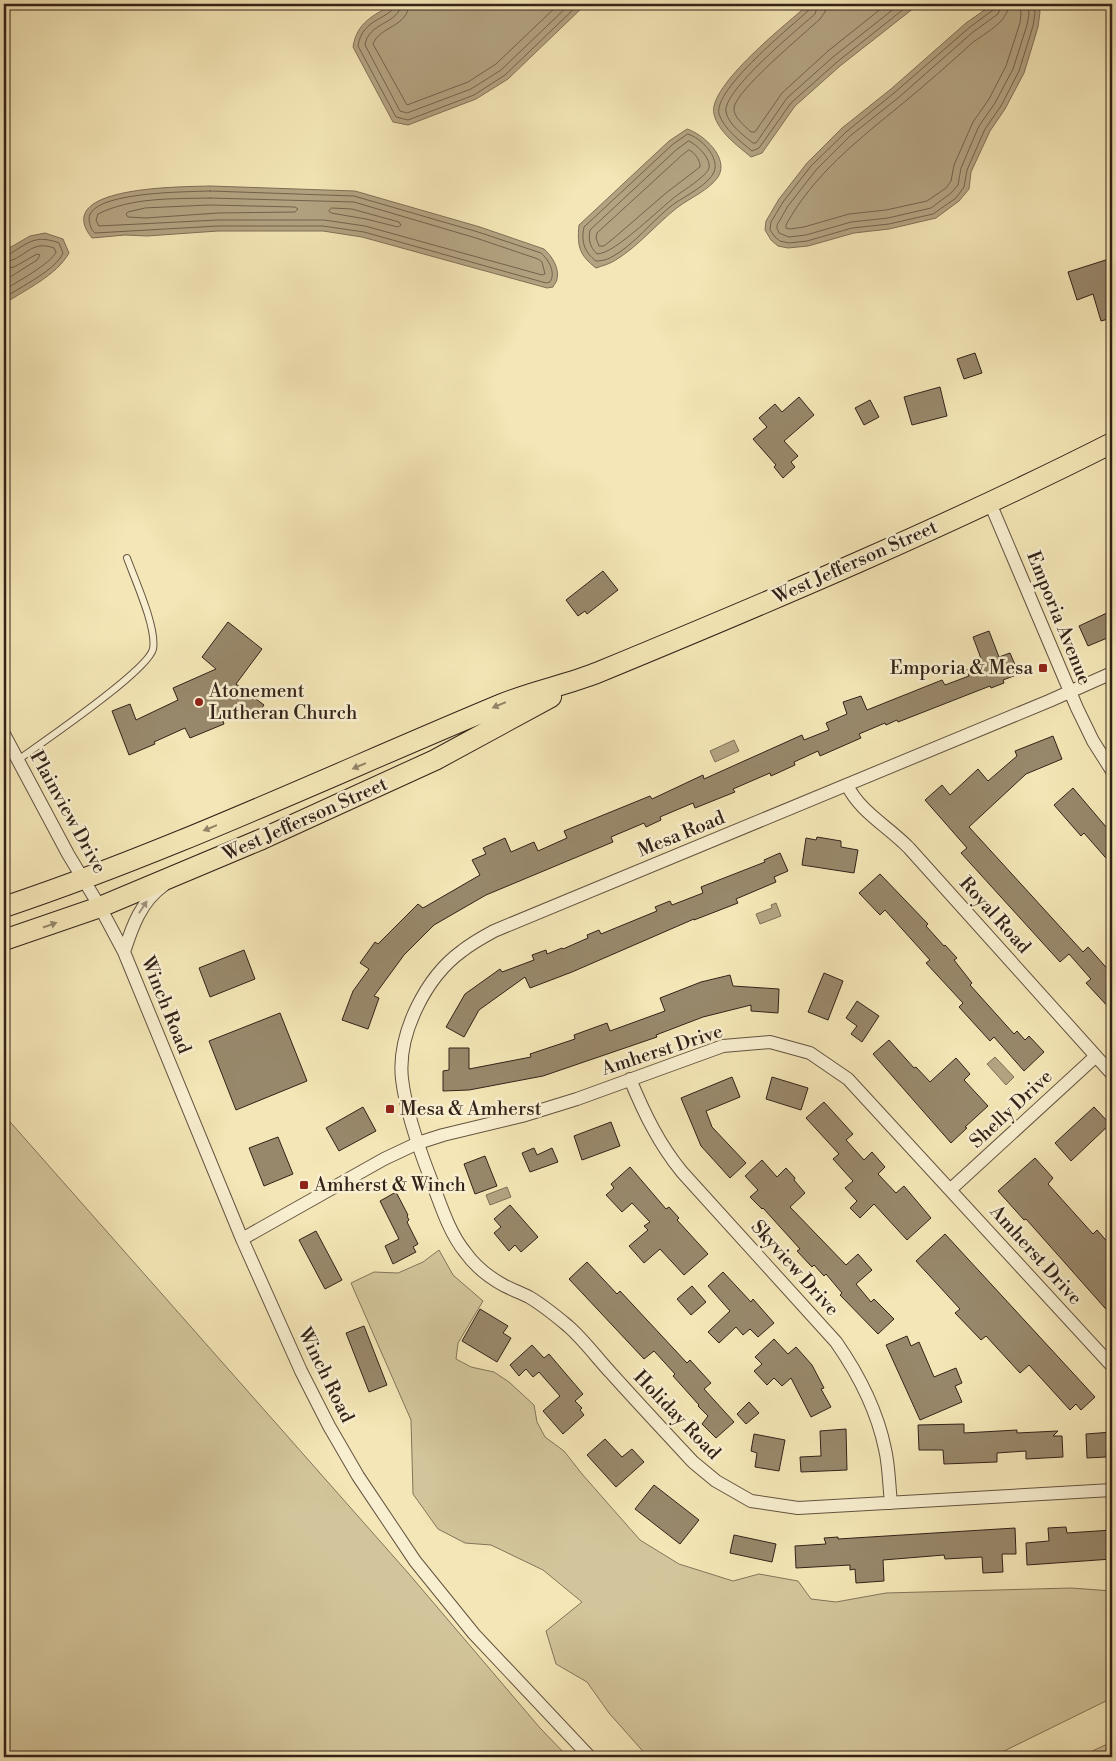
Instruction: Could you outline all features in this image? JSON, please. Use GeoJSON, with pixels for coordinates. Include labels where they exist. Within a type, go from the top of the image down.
{"type":"FeatureCollection","features":[{"type":"Feature","properties":{"kind":"main road","name":"West Jefferson Street"},"geometry":{"type":"LineString","coordinates":[[4,940],[100,907],[270,836],[435,760],[595,674],[990,503],[1112,443]]}},
{"type":"Feature","properties":{"kind":"main road","name":"West Jefferson Street"},"geometry":{"type":"LineString","coordinates":[[4,907],[82,880],[326,780],[505,702],[595,674]]}},
{"type":"Feature","properties":{"kind":"street","name":"Emporia Avenue"},"geometry":{"type":"LineString","coordinates":[[990,503],[1070,692],[1093,741],[1112,771]]}},
{"type":"Feature","properties":{"kind":"street","name":"Mesa Road"},"geometry":{"type":"LineString","coordinates":[[418,1142],[406,1102],[402,1078],[406,1037],[412,1020],[429,986],[447,964],[462,951],[494,931],[1112,673]]}},
{"type":"Feature","properties":{"kind":"street","name":"Plainview Drive"},"geometry":{"type":"LineString","coordinates":[[4,734],[82,880],[100,907],[124,952]]}},
{"type":"Feature","properties":{"kind":"street","name":"Royal Road"},"geometry":{"type":"LineString","coordinates":[[847,785],[856,802],[909,848],[1112,1074]]}},
{"type":"Feature","properties":{"kind":"street"},"geometry":{"type":"LineString","coordinates":[[124,952],[132,928],[146,901],[161,887],[181,874]]}},
{"type":"Feature","properties":{"kind":"street","name":"Winch Road"},"geometry":{"type":"LineString","coordinates":[[124,952],[242,1239],[301,1371],[329,1426],[358,1476],[415,1561],[474,1634],[590,1757]]}},
{"type":"Feature","properties":{"kind":"street","name":"Amherst Drive"},"geometry":{"type":"LineString","coordinates":[[242,1239],[376,1163],[418,1142],[522,1116],[577,1099],[723,1046],[770,1042],[810,1053],[848,1079],[1112,1366]]}},
{"type":"Feature","properties":{"kind":"street","name":"Shelly Drive"},"geometry":{"type":"LineString","coordinates":[[951,1189],[1096,1056]]}},
{"type":"Feature","properties":{"kind":"street","name":"Skyview Drive"},"geometry":{"type":"LineString","coordinates":[[630,1079],[654,1134],[668,1155],[836,1342],[850,1361],[869,1397],[879,1426],[886,1451],[891,1502]]}},
{"type":"Feature","properties":{"kind":"street","name":"Holiday Road"},"geometry":{"type":"LineString","coordinates":[[418,1142],[454,1234],[464,1251],[475,1264],[504,1286],[529,1297],[570,1328],[693,1462],[716,1481],[751,1501],[798,1508],[1112,1490]]}},
{"type":"Feature","properties":{"kind":"lane"},"geometry":{"type":"LineString","coordinates":[[18,760],[91,708],[135,671],[153,651],[154,634],[127,558]]}},
{"type":"Feature","properties":{"kind":"shaded area"},"geometry":{"type":"Polygon","coordinates":[[[4,1115],[409,1574],[540,1728],[568,1757],[4,1757],[4,1115]]]}},
{"type":"Feature","properties":{"kind":"shaded area"},"geometry":{"type":"Polygon","coordinates":[[[439,1250],[453,1275],[483,1301],[458,1343],[456,1359],[471,1367],[494,1372],[509,1382],[534,1405],[537,1422],[545,1437],[564,1451],[640,1540],[679,1564],[733,1581],[759,1574],[798,1581],[811,1599],[836,1602],[886,1593],[1071,1588],[1112,1591],[1112,1698],[992,1757],[648,1757],[609,1713],[587,1682],[556,1664],[546,1631],[582,1602],[543,1570],[491,1545],[465,1543],[438,1529],[413,1494],[411,1420],[351,1283],[374,1272],[398,1273],[423,1262],[439,1250]]]}},
{"type":"Feature","properties":{"kind":"shaded area"},"geometry":{"type":"Polygon","coordinates":[[[1112,1742],[1112,1757],[1079,1757],[1112,1742]]]}},
{"type":"Feature","properties":{"kind":"water"},"geometry":{"type":"Polygon","coordinates":[[[393,4],[586,4],[508,79],[476,99],[408,125],[393,122],[353,47],[358,31],[362,26],[373,16],[393,4]]]}},
{"type":"Feature","properties":{"kind":"water"},"geometry":{"type":"Polygon","coordinates":[[[809,4],[919,4],[840,66],[795,106],[762,153],[751,157],[729,138],[716,121],[714,114],[715,102],[723,88],[751,55],[809,4]]]}},
{"type":"Feature","properties":{"kind":"water"},"geometry":{"type":"Polygon","coordinates":[[[993,4],[1038,4],[1040,12],[1038,27],[1024,73],[1005,109],[990,131],[971,172],[969,189],[959,201],[936,218],[889,229],[854,233],[808,246],[788,248],[778,246],[771,240],[765,230],[766,221],[779,199],[807,163],[842,128],[891,89],[966,23],[993,4]]]}},
{"type":"Feature","properties":{"kind":"water"},"geometry":{"type":"Polygon","coordinates":[[[687,129],[707,141],[718,155],[721,170],[718,177],[705,190],[670,214],[623,255],[612,262],[596,268],[580,250],[578,239],[579,225],[669,141],[687,129]]]}},
{"type":"Feature","properties":{"kind":"water"},"geometry":{"type":"Polygon","coordinates":[[[210,186],[355,191],[480,227],[544,249],[556,266],[557,280],[553,287],[547,288],[362,237],[323,231],[218,231],[92,238],[84,221],[89,208],[104,199],[126,192],[210,186]]]}},
{"type":"Feature","properties":{"kind":"water"},"geometry":{"type":"Polygon","coordinates":[[[45,233],[63,239],[69,253],[49,275],[4,304],[4,251],[30,236],[45,233]]]}},
{"type":"Feature","properties":{"kind":"water"},"geometry":{"type":"Polygon","coordinates":[[[734,740],[739,751],[715,762],[710,751],[734,740]]]}},
{"type":"Feature","properties":{"kind":"water"},"geometry":{"type":"Polygon","coordinates":[[[776,903],[781,916],[760,924],[756,914],[772,908],[771,905],[776,903]]]}},
{"type":"Feature","properties":{"kind":"water"},"geometry":{"type":"Polygon","coordinates":[[[995,1057],[1014,1077],[1006,1085],[987,1064],[995,1057]]]}},
{"type":"Feature","properties":{"kind":"water"},"geometry":{"type":"Polygon","coordinates":[[[507,1187],[511,1197],[490,1205],[486,1195],[507,1187]]]}},
{"type":"Feature","properties":{"kind":"building"},"geometry":{"type":"Polygon","coordinates":[[[1112,258],[1112,318],[1101,321],[1093,294],[1077,300],[1068,272],[1112,258]]]}},
{"type":"Feature","properties":{"kind":"building"},"geometry":{"type":"Polygon","coordinates":[[[975,353],[982,373],[964,379],[957,359],[975,353]]]}},
{"type":"Feature","properties":{"kind":"building"},"geometry":{"type":"Polygon","coordinates":[[[940,387],[947,416],[912,425],[904,397],[940,387]]]}},
{"type":"Feature","properties":{"kind":"building"},"geometry":{"type":"Polygon","coordinates":[[[799,397],[814,415],[784,441],[798,456],[791,462],[795,467],[783,478],[774,467],[776,465],[753,439],[767,427],[759,418],[775,404],[782,412],[799,397]]]}},
{"type":"Feature","properties":{"kind":"building"},"geometry":{"type":"Polygon","coordinates":[[[870,400],[879,417],[864,425],[855,408],[870,400]]]}},
{"type":"Feature","properties":{"kind":"building"},"geometry":{"type":"Polygon","coordinates":[[[603,571],[618,590],[587,614],[585,611],[578,616],[566,600],[603,571]]]}},
{"type":"Feature","properties":{"kind":"building"},"geometry":{"type":"Polygon","coordinates":[[[1109,612],[1112,620],[1112,636],[1088,646],[1079,626],[1109,612]]]}},
{"type":"Feature","properties":{"kind":"building"},"geometry":{"type":"Polygon","coordinates":[[[228,622],[262,649],[236,684],[264,705],[256,716],[247,709],[223,721],[224,724],[190,738],[185,728],[129,755],[112,711],[130,704],[136,720],[178,700],[173,688],[216,669],[202,657],[228,622]]]}},
{"type":"Feature","properties":{"kind":"building"},"geometry":{"type":"Polygon","coordinates":[[[989,631],[999,657],[1010,653],[1019,674],[1003,680],[1004,683],[991,688],[990,686],[898,722],[897,720],[886,725],[885,723],[859,734],[861,738],[820,756],[818,751],[794,762],[795,765],[771,776],[770,773],[733,789],[735,792],[695,808],[693,803],[660,817],[661,820],[646,827],[644,823],[611,837],[613,842],[486,895],[434,925],[404,955],[374,996],[379,998],[368,1029],[342,1020],[353,991],[369,969],[360,963],[375,942],[378,944],[418,904],[423,908],[480,875],[472,860],[486,854],[483,848],[505,838],[511,852],[534,842],[538,851],[567,838],[564,831],[650,796],[652,799],[703,775],[704,779],[802,735],[804,740],[829,730],[826,723],[847,714],[843,702],[861,696],[867,710],[942,680],[945,685],[969,676],[966,670],[983,664],[973,637],[989,631]]]}},
{"type":"Feature","properties":{"kind":"building"},"geometry":{"type":"Polygon","coordinates":[[[1053,736],[1062,759],[1026,774],[969,827],[1083,952],[1088,947],[1112,974],[1112,1011],[1086,983],[1091,979],[1069,954],[1060,962],[961,853],[967,848],[925,800],[942,785],[950,795],[978,769],[988,781],[1017,756],[1015,751],[1053,736]]]}},
{"type":"Feature","properties":{"kind":"building"},"geometry":{"type":"Polygon","coordinates":[[[1073,788],[1112,834],[1112,865],[1084,833],[1081,836],[1054,805],[1073,788]]]}},
{"type":"Feature","properties":{"kind":"building"},"geometry":{"type":"Polygon","coordinates":[[[817,837],[841,841],[841,847],[858,850],[854,873],[802,865],[806,838],[816,840],[817,837]]]}},
{"type":"Feature","properties":{"kind":"building"},"geometry":{"type":"Polygon","coordinates":[[[780,853],[788,871],[774,877],[776,882],[736,899],[738,903],[694,919],[572,972],[530,988],[525,977],[479,1010],[464,1037],[446,1027],[465,994],[500,969],[502,972],[534,960],[532,955],[546,950],[547,954],[563,949],[588,938],[587,935],[599,930],[601,934],[657,911],[655,907],[670,901],[672,905],[703,893],[701,887],[765,862],[764,860],[780,853]]]}},
{"type":"Feature","properties":{"kind":"building"},"geometry":{"type":"Polygon","coordinates":[[[880,874],[928,924],[926,926],[957,958],[954,960],[972,983],[970,985],[1014,1034],[1017,1031],[1025,1040],[1029,1036],[1044,1052],[1024,1071],[994,1037],[990,1041],[959,1007],[963,1003],[926,963],[930,960],[885,910],[880,915],[859,893],[880,874]]]}},
{"type":"Feature","properties":{"kind":"building"},"geometry":{"type":"Polygon","coordinates":[[[244,950],[255,979],[210,997],[199,968],[244,950]]]}},
{"type":"Feature","properties":{"kind":"building"},"geometry":{"type":"Polygon","coordinates":[[[824,973],[843,981],[828,1020],[808,1012],[824,973]]]}},
{"type":"Feature","properties":{"kind":"building"},"geometry":{"type":"Polygon","coordinates":[[[730,975],[733,986],[779,989],[778,1013],[751,1011],[751,1005],[703,1017],[656,1035],[657,1037],[543,1076],[469,1090],[443,1091],[443,1071],[449,1070],[449,1048],[469,1048],[469,1069],[531,1057],[530,1054],[575,1039],[574,1035],[607,1023],[610,1031],[665,1011],[660,998],[701,982],[730,975]]]}},
{"type":"Feature","properties":{"kind":"building"},"geometry":{"type":"Polygon","coordinates":[[[857,1001],[879,1016],[862,1042],[851,1034],[857,1026],[846,1018],[857,1001]]]}},
{"type":"Feature","properties":{"kind":"building"},"geometry":{"type":"Polygon","coordinates":[[[280,1013],[307,1081],[236,1110],[209,1041],[280,1013]]]}},
{"type":"Feature","properties":{"kind":"building"},"geometry":{"type":"Polygon","coordinates":[[[889,1040],[914,1068],[916,1067],[930,1082],[956,1058],[970,1074],[964,1080],[988,1106],[951,1143],[873,1054],[889,1040]]]}},
{"type":"Feature","properties":{"kind":"building"},"geometry":{"type":"Polygon","coordinates":[[[732,1077],[740,1097],[706,1111],[712,1127],[746,1163],[730,1178],[701,1146],[681,1098],[732,1077]]]}},
{"type":"Feature","properties":{"kind":"building"},"geometry":{"type":"Polygon","coordinates":[[[772,1077],[808,1088],[801,1110],[766,1099],[772,1077]]]}},
{"type":"Feature","properties":{"kind":"building"},"geometry":{"type":"Polygon","coordinates":[[[824,1102],[853,1134],[846,1140],[864,1160],[872,1152],[885,1167],[878,1174],[896,1193],[904,1186],[931,1218],[907,1240],[874,1204],[860,1218],[850,1208],[857,1201],[845,1188],[853,1181],[833,1159],[839,1154],[806,1118],[824,1102]]]}},
{"type":"Feature","properties":{"kind":"building"},"geometry":{"type":"Polygon","coordinates":[[[363,1107],[376,1131],[339,1151],[326,1128],[363,1107]]]}},
{"type":"Feature","properties":{"kind":"building"},"geometry":{"type":"Polygon","coordinates":[[[1094,1107],[1110,1124],[1071,1161],[1055,1143],[1094,1107]]]}},
{"type":"Feature","properties":{"kind":"building"},"geometry":{"type":"Polygon","coordinates":[[[611,1122],[620,1146],[582,1160],[574,1136],[611,1122]]]}},
{"type":"Feature","properties":{"kind":"building"},"geometry":{"type":"Polygon","coordinates":[[[278,1137],[293,1174],[264,1186],[249,1148],[278,1137]]]}},
{"type":"Feature","properties":{"kind":"building"},"geometry":{"type":"Polygon","coordinates":[[[534,1148],[537,1155],[552,1148],[558,1162],[530,1172],[522,1153],[534,1148]]]}},
{"type":"Feature","properties":{"kind":"building"},"geometry":{"type":"Polygon","coordinates":[[[485,1156],[497,1186],[475,1194],[464,1164],[485,1156]]]}},
{"type":"Feature","properties":{"kind":"building"},"geometry":{"type":"Polygon","coordinates":[[[1035,1158],[1053,1178],[1048,1184],[1093,1234],[1097,1230],[1112,1247],[1112,1316],[1026,1219],[1024,1220],[998,1191],[1035,1158]]]}},
{"type":"Feature","properties":{"kind":"building"},"geometry":{"type":"Polygon","coordinates":[[[762,1160],[777,1177],[786,1168],[795,1178],[794,1180],[805,1193],[790,1207],[846,1265],[858,1254],[872,1270],[856,1284],[871,1302],[874,1299],[894,1319],[878,1334],[840,1295],[842,1293],[826,1274],[824,1276],[814,1265],[812,1267],[797,1251],[800,1249],[763,1208],[750,1197],[758,1190],[745,1176],[762,1160]]]}},
{"type":"Feature","properties":{"kind":"building"},"geometry":{"type":"Polygon","coordinates":[[[630,1167],[666,1209],[669,1207],[679,1218],[677,1220],[708,1254],[684,1275],[660,1249],[644,1263],[629,1246],[648,1230],[644,1226],[650,1222],[632,1203],[622,1212],[606,1195],[614,1188],[611,1184],[630,1167]]]}},
{"type":"Feature","properties":{"kind":"building"},"geometry":{"type":"Polygon","coordinates":[[[396,1192],[408,1215],[409,1220],[407,1222],[418,1244],[413,1247],[416,1252],[393,1264],[385,1246],[399,1239],[380,1201],[396,1192]]]}},
{"type":"Feature","properties":{"kind":"building"},"geometry":{"type":"Polygon","coordinates":[[[510,1205],[538,1237],[521,1252],[515,1245],[509,1251],[494,1233],[501,1227],[494,1219],[510,1205]]]}},
{"type":"Feature","properties":{"kind":"building"},"geometry":{"type":"Polygon","coordinates":[[[316,1231],[342,1280],[325,1289],[299,1240],[316,1231]]]}},
{"type":"Feature","properties":{"kind":"building"},"geometry":{"type":"Polygon","coordinates":[[[945,1234],[1095,1397],[1081,1410],[1076,1404],[1070,1410],[1029,1365],[1020,1373],[986,1336],[981,1340],[955,1313],[960,1309],[916,1261],[945,1234]]]}},
{"type":"Feature","properties":{"kind":"building"},"geometry":{"type":"Polygon","coordinates":[[[587,1262],[617,1294],[620,1291],[687,1363],[690,1360],[711,1383],[704,1389],[734,1422],[716,1438],[702,1424],[708,1416],[654,1351],[644,1359],[569,1279],[587,1262]]]}},
{"type":"Feature","properties":{"kind":"building"},"geometry":{"type":"Polygon","coordinates":[[[723,1272],[751,1302],[753,1299],[774,1323],[758,1337],[750,1329],[743,1335],[736,1327],[719,1343],[708,1332],[730,1311],[708,1286],[723,1272]]]}},
{"type":"Feature","properties":{"kind":"building"},"geometry":{"type":"Polygon","coordinates":[[[692,1286],[706,1302],[691,1315],[677,1299],[692,1286]]]}},
{"type":"Feature","properties":{"kind":"building"},"geometry":{"type":"Polygon","coordinates":[[[480,1309],[508,1326],[503,1333],[511,1338],[497,1362],[462,1341],[480,1309]]]}},
{"type":"Feature","properties":{"kind":"building"},"geometry":{"type":"Polygon","coordinates":[[[364,1326],[387,1385],[369,1392],[346,1333],[364,1326]]]}},
{"type":"Feature","properties":{"kind":"building"},"geometry":{"type":"Polygon","coordinates":[[[907,1336],[911,1346],[919,1342],[934,1377],[956,1368],[962,1383],[955,1386],[962,1402],[920,1420],[886,1345],[907,1336]]]}},
{"type":"Feature","properties":{"kind":"building"},"geometry":{"type":"Polygon","coordinates":[[[774,1339],[788,1354],[796,1347],[812,1365],[824,1388],[821,1389],[831,1407],[811,1417],[791,1378],[782,1386],[774,1378],[767,1385],[754,1371],[762,1364],[755,1357],[774,1339]]]}},
{"type":"Feature","properties":{"kind":"building"},"geometry":{"type":"Polygon","coordinates":[[[532,1345],[544,1358],[549,1354],[583,1394],[575,1401],[582,1408],[580,1410],[584,1415],[563,1434],[543,1411],[560,1396],[539,1372],[533,1377],[526,1369],[519,1376],[510,1365],[532,1345]]]}},
{"type":"Feature","properties":{"kind":"building"},"geometry":{"type":"Polygon","coordinates":[[[749,1402],[759,1413],[746,1424],[737,1414],[749,1402]]]}},
{"type":"Feature","properties":{"kind":"building"},"geometry":{"type":"Polygon","coordinates":[[[964,1424],[964,1433],[1017,1430],[1017,1433],[1058,1431],[1053,1436],[1062,1436],[1063,1457],[1026,1459],[1026,1451],[997,1453],[997,1462],[944,1464],[943,1450],[919,1450],[918,1425],[964,1424]]]}},
{"type":"Feature","properties":{"kind":"building"},"geometry":{"type":"Polygon","coordinates":[[[846,1429],[847,1470],[801,1472],[800,1457],[821,1456],[820,1431],[846,1429]]]}},
{"type":"Feature","properties":{"kind":"building"},"geometry":{"type":"Polygon","coordinates":[[[1112,1432],[1112,1454],[1106,1455],[1106,1457],[1087,1458],[1086,1434],[1112,1432]]]}},
{"type":"Feature","properties":{"kind":"building"},"geometry":{"type":"Polygon","coordinates":[[[754,1434],[785,1440],[779,1471],[755,1467],[757,1453],[751,1451],[754,1434]]]}},
{"type":"Feature","properties":{"kind":"building"},"geometry":{"type":"Polygon","coordinates":[[[605,1439],[622,1457],[632,1449],[644,1462],[616,1487],[587,1455],[605,1439]]]}},
{"type":"Feature","properties":{"kind":"building"},"geometry":{"type":"Polygon","coordinates":[[[654,1485],[699,1520],[680,1544],[635,1509],[654,1485]]]}},
{"type":"Feature","properties":{"kind":"building"},"geometry":{"type":"Polygon","coordinates":[[[1066,1527],[1067,1533],[1112,1530],[1112,1559],[1027,1565],[1026,1543],[1049,1541],[1048,1528],[1066,1527]]]}},
{"type":"Feature","properties":{"kind":"building"},"geometry":{"type":"Polygon","coordinates":[[[1015,1528],[1016,1554],[1002,1554],[1003,1572],[983,1573],[982,1557],[945,1559],[944,1555],[883,1560],[884,1581],[856,1583],[855,1569],[850,1570],[850,1565],[796,1568],[795,1546],[826,1544],[824,1538],[838,1537],[838,1539],[1015,1528]]]}},
{"type":"Feature","properties":{"kind":"building"},"geometry":{"type":"Polygon","coordinates":[[[734,1535],[776,1544],[772,1562],[730,1553],[734,1535]]]}},
{"type":"Feature","properties":{"kind":"place","name":"Emporia & Mesa"},"geometry":{"type":"Point","coordinates":[1043,668]}},
{"type":"Feature","properties":{"kind":"place","name":"Atonement Lutheran Church"},"geometry":{"type":"Point","coordinates":[199,702]}},
{"type":"Feature","properties":{"kind":"place","name":"Mesa & Amherst"},"geometry":{"type":"Point","coordinates":[390,1109]}},
{"type":"Feature","properties":{"kind":"place","name":"Amherst & Winch"},"geometry":{"type":"Point","coordinates":[304,1185]}}]}
